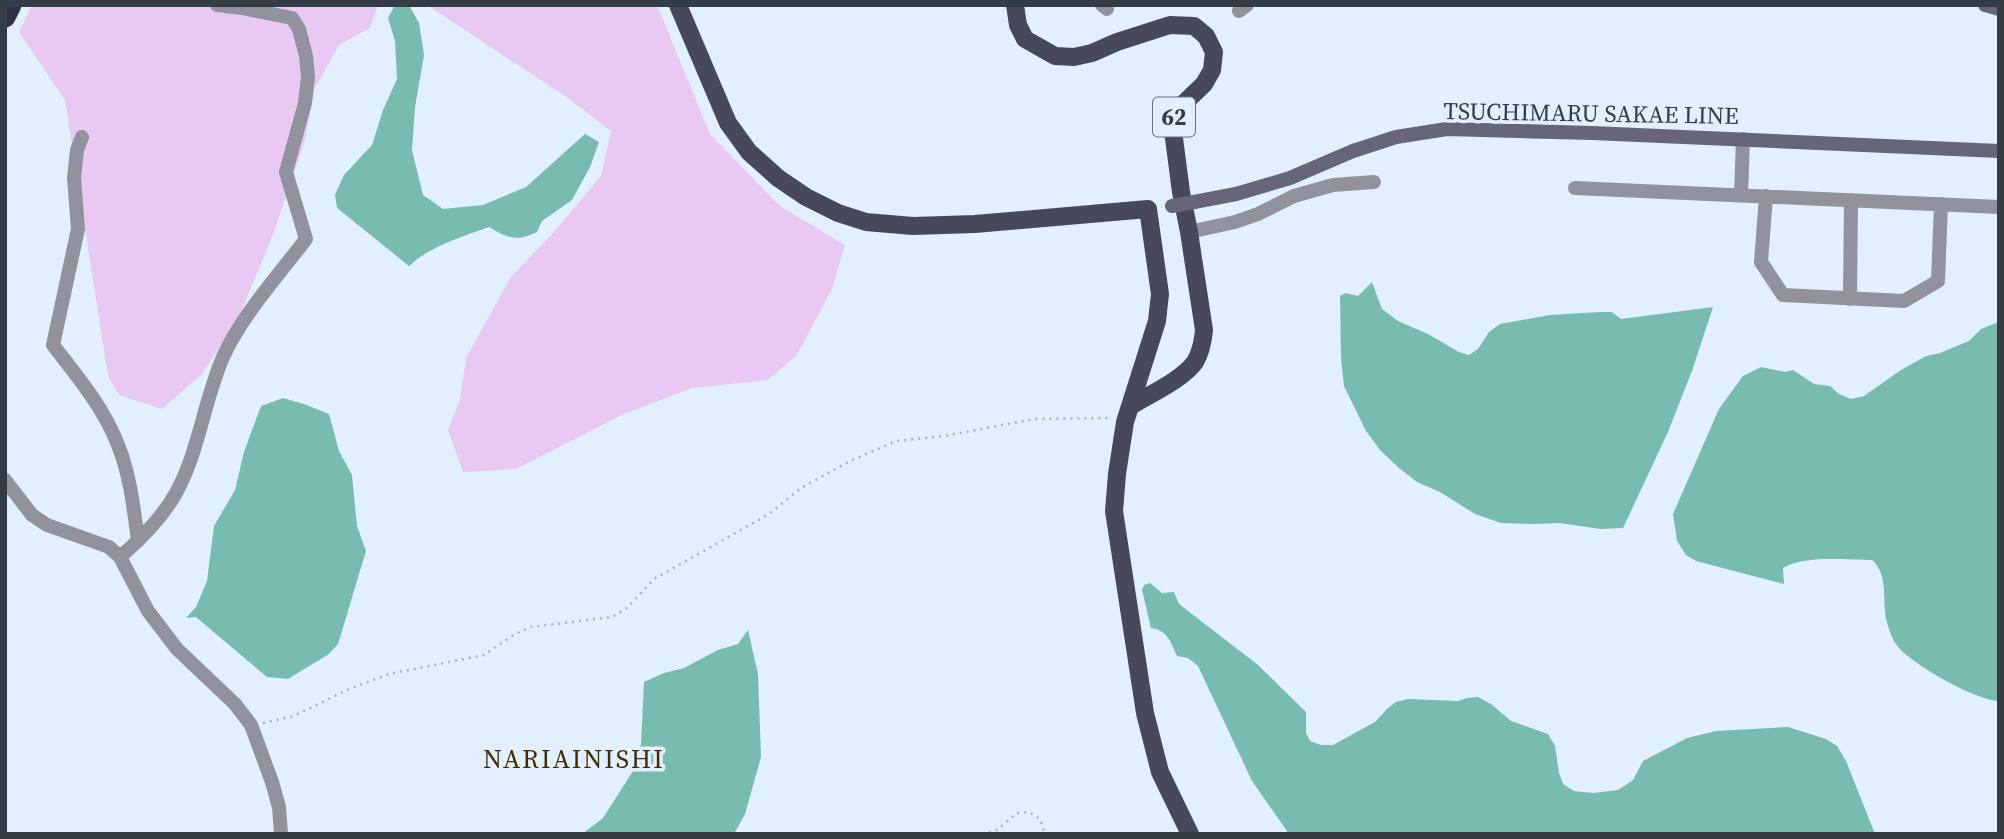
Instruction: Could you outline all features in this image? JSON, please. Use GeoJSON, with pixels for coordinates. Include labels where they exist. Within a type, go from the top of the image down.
{"type":"FeatureCollection","features":[{"type":"Feature","properties":{"kind":"highway"},"geometry":{"type":"LineString","coordinates":[[5,17],[11,5]]}},
{"type":"Feature","properties":{"kind":"main road"},"geometry":{"type":"LineString","coordinates":[[678,5],[728,123],[749,152],[787,184],[838,213],[866,222],[913,226],[975,224],[1148,209],[1160,294],[1157,321],[1129,411],[1117,474],[1114,511],[1145,713],[1160,772],[1190,834]]}},
{"type":"Feature","properties":{"kind":"main road","name":"62"},"geometry":{"type":"LineString","coordinates":[[1016,5],[1018,26],[1026,38],[1055,56],[1074,57],[1092,53],[1170,24],[1194,26],[1206,36],[1214,52],[1212,70],[1204,84],[1177,110],[1172,123],[1204,330],[1202,345],[1194,362],[1175,379],[1129,411]]}},
{"type":"Feature","properties":{"kind":"main road"},"geometry":{"type":"LineString","coordinates":[[1985,5],[1999,9]]}},
{"type":"Feature","properties":{"kind":"main road","name":"TSUCHIMARU SAKAE LINE"},"geometry":{"type":"LineString","coordinates":[[1148,209],[1236,194],[1290,178],[1353,151],[1396,138],[1447,129],[1999,151]]}},
{"type":"Feature","properties":{"kind":"street"},"geometry":{"type":"LineString","coordinates":[[120,557],[138,541],[177,491],[223,358],[239,327],[306,239],[286,172],[305,103],[308,78],[299,29],[292,18],[216,5]]}},
{"type":"Feature","properties":{"kind":"street"},"geometry":{"type":"LineString","coordinates":[[82,137],[77,150],[74,178],[78,229],[53,345],[88,390],[119,447],[132,500],[138,541]]}},
{"type":"Feature","properties":{"kind":"street"},"geometry":{"type":"LineString","coordinates":[[1741,195],[1743,139]]}},
{"type":"Feature","properties":{"kind":"street"},"geometry":{"type":"LineString","coordinates":[[1189,232],[1235,222],[1294,196],[1333,185],[1374,182]]}},
{"type":"Feature","properties":{"kind":"street"},"geometry":{"type":"LineString","coordinates":[[1575,188],[1999,207]]}},
{"type":"Feature","properties":{"kind":"street"},"geometry":{"type":"LineString","coordinates":[[1766,196],[1761,262],[1783,295],[1850,299],[1905,301],[1938,281],[1941,204]]}},
{"type":"Feature","properties":{"kind":"street"},"geometry":{"type":"LineString","coordinates":[[1850,299],[1851,200]]}},
{"type":"Feature","properties":{"kind":"street"},"geometry":{"type":"LineString","coordinates":[[5,480],[32,515],[47,525],[109,547],[120,557],[148,611],[177,649],[235,704],[251,725],[279,807],[281,834]]}},
{"type":"Feature","properties":{"kind":"path"},"geometry":{"type":"LineString","coordinates":[[251,725],[294,716],[349,689],[389,674],[484,655],[515,634],[531,627],[612,617],[627,608],[654,579],[769,514],[802,488],[850,461],[896,442],[1034,419],[1129,411]]}},
{"type":"Feature","properties":{"kind":"path"},"geometry":{"type":"LineString","coordinates":[[982,834],[997,830],[1017,813],[1029,812],[1040,819],[1045,834]]}},
{"type":"Feature","properties":{"kind":"shaded area"},"geometry":{"type":"Polygon","coordinates":[[[32,5],[378,5],[370,28],[339,45],[314,90],[305,141],[274,232],[238,319],[202,374],[162,409],[119,395],[108,376],[65,100],[19,32],[32,5]]]}},
{"type":"Feature","properties":{"kind":"shaded area"},"geometry":{"type":"Polygon","coordinates":[[[395,5],[409,5],[419,23],[424,55],[415,107],[412,150],[423,195],[443,209],[483,205],[526,187],[585,134],[599,142],[590,167],[572,200],[542,221],[537,232],[518,238],[489,227],[436,248],[409,266],[337,208],[335,195],[344,175],[372,145],[383,110],[397,79],[395,41],[388,18],[395,5]]]}},
{"type":"Feature","properties":{"kind":"shaded area"},"geometry":{"type":"Polygon","coordinates":[[[427,5],[657,5],[710,134],[780,206],[845,245],[832,289],[797,355],[768,380],[692,388],[622,415],[516,469],[463,472],[448,430],[460,399],[466,358],[511,277],[554,232],[601,176],[611,131],[565,96],[427,5]]]}},
{"type":"Feature","properties":{"kind":"shaded area"},"geometry":{"type":"Polygon","coordinates":[[[1372,282],[1382,309],[1398,321],[1469,355],[1478,349],[1489,332],[1500,324],[1550,315],[1612,312],[1621,319],[1713,307],[1668,432],[1623,528],[1600,529],[1560,523],[1501,523],[1475,514],[1440,492],[1417,482],[1380,450],[1366,431],[1344,386],[1341,358],[1340,296],[1346,293],[1358,296],[1372,282]]]}},
{"type":"Feature","properties":{"kind":"shaded area"},"geometry":{"type":"Polygon","coordinates":[[[1999,322],[1999,701],[1975,695],[1946,681],[1898,647],[1891,635],[1885,614],[1881,574],[1872,560],[1802,561],[1783,568],[1784,584],[1696,561],[1686,555],[1677,541],[1673,514],[1719,409],[1743,376],[1761,367],[1785,372],[1793,370],[1814,384],[1830,386],[1851,399],[1864,396],[1926,356],[1969,341],[1981,329],[1999,322]]]}},
{"type":"Feature","properties":{"kind":"shaded area"},"geometry":{"type":"Polygon","coordinates":[[[283,398],[329,414],[339,451],[352,475],[357,526],[366,551],[338,644],[329,654],[288,679],[267,677],[196,617],[186,618],[196,607],[207,581],[214,526],[235,490],[244,452],[261,406],[283,398]]]}},
{"type":"Feature","properties":{"kind":"shaded area"},"geometry":{"type":"Polygon","coordinates":[[[1150,583],[1162,593],[1174,592],[1179,604],[1258,665],[1306,712],[1306,733],[1310,741],[1321,745],[1333,745],[1375,722],[1396,702],[1408,699],[1458,701],[1478,697],[1511,721],[1548,734],[1555,746],[1563,784],[1574,791],[1593,793],[1618,790],[1633,780],[1643,761],[1687,738],[1716,731],[1788,727],[1826,739],[1837,746],[1846,761],[1875,834],[1289,834],[1252,781],[1198,666],[1188,658],[1177,656],[1165,634],[1151,628],[1142,590],[1144,585],[1150,583]]]}},
{"type":"Feature","properties":{"kind":"shaded area"},"geometry":{"type":"Polygon","coordinates":[[[748,630],[758,674],[761,757],[745,814],[734,834],[582,834],[603,818],[633,771],[641,744],[644,682],[738,644],[748,630]]]}},
{"type":"Feature","properties":{"kind":"district","name":"NARIAINISHI"},"geometry":{"type":"Point","coordinates":[574,759]}}]}
